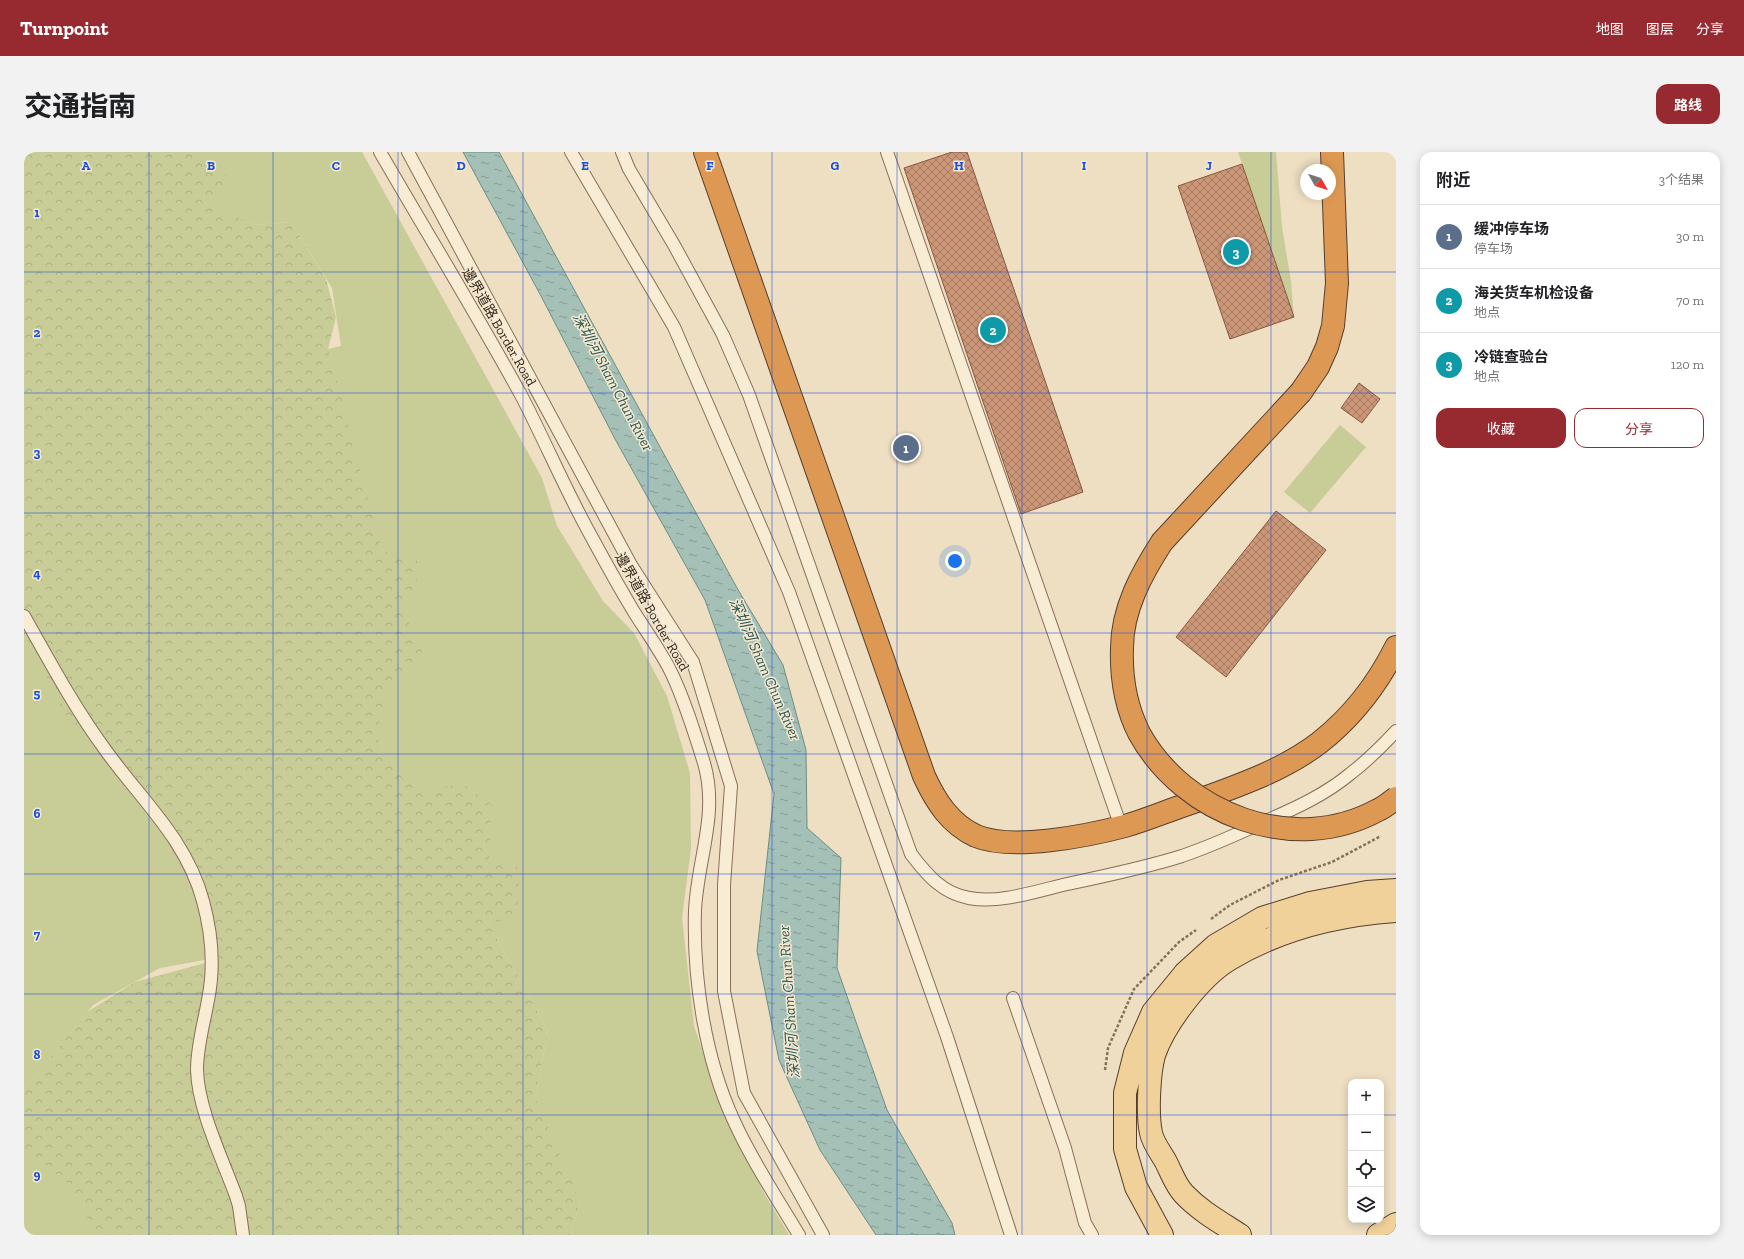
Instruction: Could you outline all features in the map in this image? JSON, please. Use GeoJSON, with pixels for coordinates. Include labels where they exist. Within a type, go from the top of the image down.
{"type":"FeatureCollection","features":[{"type":"Feature","properties":{"kind":"highway"},"geometry":{"type":"LineString","coordinates":[[705,152],[921,769],[932,793],[944,812],[959,827],[977,836],[995,841],[1028,842],[1059,839],[1124,826],[1218,793],[1265,774],[1317,744],[1340,725],[1364,699],[1385,669],[1396,647]]}},
{"type":"Feature","properties":{"kind":"highway"},"geometry":{"type":"LineString","coordinates":[[1332,152],[1337,283],[1333,326],[1327,347],[1318,367],[1301,392],[1162,542],[1145,569],[1125,624],[1122,646],[1123,678],[1129,706],[1139,731],[1151,752],[1166,770],[1183,786],[1205,802],[1227,814],[1276,827],[1305,829],[1331,826],[1356,820],[1378,810],[1396,798]]}},
{"type":"Feature","properties":{"kind":"main road"},"geometry":{"type":"LineString","coordinates":[[1162,1235],[1136,1187],[1126,1149],[1125,1093],[1135,1053],[1161,1017],[1185,973],[1216,946],[1262,918],[1310,904],[1367,892],[1396,890]]}},
{"type":"Feature","properties":{"kind":"main road"},"geometry":{"type":"LineString","coordinates":[[1240,1235],[1202,1210],[1183,1193],[1151,1133],[1149,1095],[1161,1017],[1228,960],[1271,937],[1317,923],[1370,912],[1396,911]]}},
{"type":"Feature","properties":{"kind":"main road"},"geometry":{"type":"LineString","coordinates":[[1378,1235],[1396,1224]]}},
{"type":"Feature","properties":{"kind":"lane","name":"邊界道路 Border Road"},"geometry":{"type":"LineString","coordinates":[[380,152],[498,354],[523,399],[564,485],[591,535],[677,685],[700,751],[709,786],[710,807],[708,828],[697,886],[695,925],[697,976],[707,1034],[717,1077],[732,1119],[799,1235]]}},
{"type":"Feature","properties":{"kind":"lane"},"geometry":{"type":"LineString","coordinates":[[408,152],[630,565],[693,662],[731,786],[724,884],[724,991],[744,1093],[823,1235]]}},
{"type":"Feature","properties":{"kind":"lane"},"geometry":{"type":"LineString","coordinates":[[571,152],[674,327],[788,592],[947,1037],[1011,1235]]}},
{"type":"Feature","properties":{"kind":"lane"},"geometry":{"type":"LineString","coordinates":[[622,152],[629,169],[674,245],[723,335],[749,395],[911,854],[926,874],[938,886],[954,894],[988,901],[1126,871],[1182,856],[1292,810],[1322,793],[1349,775],[1373,755],[1396,730]]}},
{"type":"Feature","properties":{"kind":"lane"},"geometry":{"type":"LineString","coordinates":[[888,152],[1124,826]]}},
{"type":"Feature","properties":{"kind":"lane"},"geometry":{"type":"LineString","coordinates":[[24,616],[82,715],[103,747],[173,836],[200,892],[208,923],[213,960],[210,987],[198,1052],[198,1082],[204,1109],[238,1201],[243,1235]]}},
{"type":"Feature","properties":{"kind":"lane"},"geometry":{"type":"LineString","coordinates":[[1013,998],[1065,1148],[1085,1223],[1092,1235]]}},
{"type":"Feature","properties":{"kind":"green space"},"geometry":{"type":"Polygon","coordinates":[[[24,152],[193,152],[236,182],[204,204],[255,225],[291,222],[326,279],[336,317],[328,349],[382,551],[421,562],[416,582],[404,612],[424,657],[390,682],[376,735],[402,778],[428,789],[463,784],[492,805],[489,861],[519,867],[517,914],[489,925],[548,1031],[535,1098],[580,1201],[571,1235],[96,1235],[71,1186],[24,1148],[24,1090],[87,1012],[135,982],[205,963],[199,888],[165,807],[72,728],[24,633],[24,152]]]}},
{"type":"Feature","properties":{"kind":"green space"},"geometry":{"type":"Polygon","coordinates":[[[191,152],[362,152],[542,478],[557,526],[603,601],[634,633],[667,696],[690,773],[691,848],[682,918],[694,1026],[721,1105],[764,1193],[789,1235],[571,1235],[580,1201],[534,1103],[548,1031],[489,925],[489,861],[454,787],[400,792],[402,778],[376,735],[382,552],[320,351],[341,346],[332,288],[291,222],[255,225],[203,204],[191,152]]]}},
{"type":"Feature","properties":{"kind":"green space"},"geometry":{"type":"Polygon","coordinates":[[[1238,152],[1276,152],[1282,227],[1291,281],[1294,317],[1238,152]]]}},
{"type":"Feature","properties":{"kind":"green space"},"geometry":{"type":"Polygon","coordinates":[[[1340,425],[1366,447],[1310,513],[1284,492],[1340,425]]]}},
{"type":"Feature","properties":{"kind":"green space"},"geometry":{"type":"Polygon","coordinates":[[[24,580],[133,731],[249,952],[160,968],[93,1005],[24,1090],[24,580]]]}},
{"type":"Feature","properties":{"kind":"green space"},"geometry":{"type":"Polygon","coordinates":[[[24,1092],[97,1235],[24,1235],[24,1092]]]}},
{"type":"Feature","properties":{"kind":"water","name":"深圳河 Sham Chun River"},"geometry":{"type":"Polygon","coordinates":[[[463,152],[499,152],[737,588],[783,665],[806,750],[807,828],[841,858],[837,968],[887,1110],[952,1223],[955,1235],[876,1235],[820,1150],[779,1060],[757,951],[774,794],[705,600],[615,439],[541,296],[463,152]]]}},
{"type":"Feature","properties":{"kind":"building"},"geometry":{"type":"Polygon","coordinates":[[[952,152],[967,152],[1083,492],[1021,514],[904,168],[952,152]]]}},
{"type":"Feature","properties":{"kind":"building"},"geometry":{"type":"Polygon","coordinates":[[[1242,164],[1294,317],[1230,339],[1178,186],[1242,164]]]}},
{"type":"Feature","properties":{"kind":"building"},"geometry":{"type":"Polygon","coordinates":[[[1359,383],[1380,399],[1362,423],[1341,408],[1359,383]]]}},
{"type":"Feature","properties":{"kind":"building"},"geometry":{"type":"Polygon","coordinates":[[[1276,511],[1326,550],[1226,677],[1176,637],[1276,511]]]}},
{"type":"Feature","properties":{"kind":"place","name":"冷链查验台"},"geometry":{"type":"Point","coordinates":[1236,252]}},
{"type":"Feature","properties":{"kind":"place","name":"海关货车机检设备"},"geometry":{"type":"Point","coordinates":[993,330]}},
{"type":"Feature","properties":{"kind":"place","name":"缓冲停车场"},"geometry":{"type":"Point","coordinates":[906,448]}}]}
